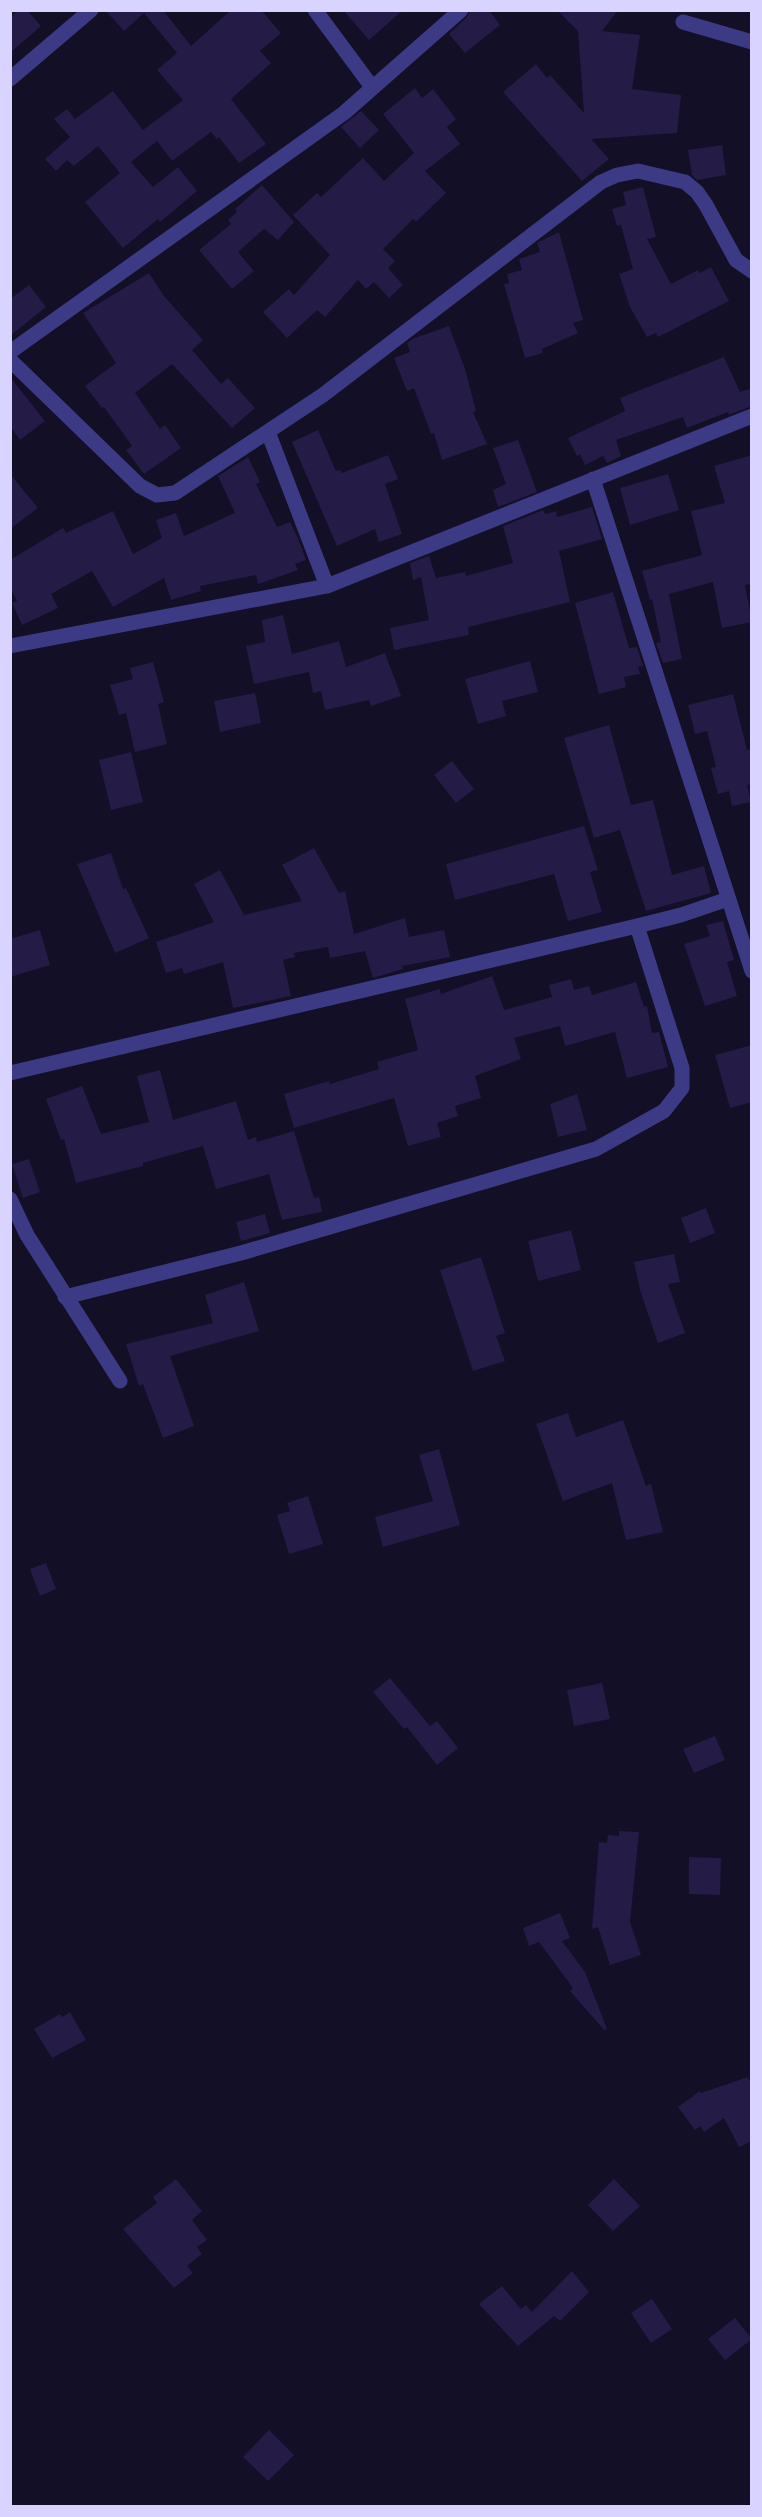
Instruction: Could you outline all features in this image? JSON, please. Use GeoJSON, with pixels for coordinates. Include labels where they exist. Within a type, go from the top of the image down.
{"type":"FeatureCollection","features":[{"type":"Feature","properties":{"kind":"street"},"geometry":{"type":"LineString","coordinates":[[10,79],[92,10]]}},
{"type":"Feature","properties":{"kind":"street"},"geometry":{"type":"LineString","coordinates":[[315,10],[372,87]]}},
{"type":"Feature","properties":{"kind":"street"},"geometry":{"type":"LineString","coordinates":[[10,352],[344,113],[461,10]]}},
{"type":"Feature","properties":{"kind":"street"},"geometry":{"type":"LineString","coordinates":[[683,22],[752,42]]}},
{"type":"Feature","properties":{"kind":"street"},"geometry":{"type":"LineString","coordinates":[[10,360],[140,486],[157,495],[175,493],[323,395],[601,182],[616,175],[638,171],[685,182],[698,192],[736,260],[752,271]]}},
{"type":"Feature","properties":{"kind":"street"},"geometry":{"type":"LineString","coordinates":[[10,646],[327,585],[752,416]]}},
{"type":"Feature","properties":{"kind":"street"},"geometry":{"type":"LineString","coordinates":[[268,432],[327,585]]}},
{"type":"Feature","properties":{"kind":"street"},"geometry":{"type":"LineString","coordinates":[[593,479],[752,970]]}},
{"type":"Feature","properties":{"kind":"street"},"geometry":{"type":"LineString","coordinates":[[10,1073],[637,926],[681,915],[728,899]]}},
{"type":"Feature","properties":{"kind":"street"},"geometry":{"type":"LineString","coordinates":[[65,1297],[241,1253],[596,1149],[664,1111],[682,1088],[682,1068],[637,926]]}},
{"type":"Feature","properties":{"kind":"street"},"geometry":{"type":"LineString","coordinates":[[10,1199],[27,1235],[120,1381]]}},
{"type":"Feature","properties":{"kind":"building"},"geometry":{"type":"Polygon","coordinates":[[[18,10],[27,10],[41,26],[10,53],[10,18],[18,10]]]}},
{"type":"Feature","properties":{"kind":"building"},"geometry":{"type":"Polygon","coordinates":[[[105,10],[163,10],[191,46],[231,10],[261,10],[281,33],[260,51],[271,63],[231,99],[266,144],[239,163],[219,137],[217,139],[211,132],[172,161],[157,141],[131,162],[153,187],[178,167],[197,191],[160,222],[158,219],[123,248],[85,202],[120,173],[98,146],[74,166],[67,160],[56,171],[45,159],[70,137],[54,119],[67,109],[75,119],[113,91],[143,130],[183,100],[157,70],[177,53],[144,13],[124,31],[105,10]]]}},
{"type":"Feature","properties":{"kind":"building"},"geometry":{"type":"Polygon","coordinates":[[[343,10],[403,10],[369,40],[343,10]]]}},
{"type":"Feature","properties":{"kind":"building"},"geometry":{"type":"Polygon","coordinates":[[[470,10],[489,10],[500,25],[465,53],[449,34],[467,17],[470,10]]]}},
{"type":"Feature","properties":{"kind":"building"},"geometry":{"type":"Polygon","coordinates":[[[557,10],[618,10],[602,31],[640,35],[632,89],[681,95],[677,133],[591,139],[609,159],[582,181],[503,92],[536,64],[547,78],[550,75],[584,113],[578,31],[557,10]]]}},
{"type":"Feature","properties":{"kind":"building"},"geometry":{"type":"Polygon","coordinates":[[[415,88],[422,98],[433,89],[456,119],[447,127],[460,144],[425,171],[446,193],[416,222],[413,219],[383,249],[395,261],[388,268],[403,285],[389,298],[374,282],[366,289],[358,280],[325,317],[317,310],[287,338],[263,312],[289,289],[294,295],[330,255],[293,215],[317,193],[321,197],[363,158],[384,181],[414,153],[383,114],[415,88]]]}},
{"type":"Feature","properties":{"kind":"building"},"geometry":{"type":"Polygon","coordinates":[[[361,111],[379,130],[360,148],[341,127],[361,111]]]}},
{"type":"Feature","properties":{"kind":"building"},"geometry":{"type":"Polygon","coordinates":[[[722,145],[726,175],[697,180],[692,175],[688,150],[722,145]]]}},
{"type":"Feature","properties":{"kind":"building"},"geometry":{"type":"Polygon","coordinates":[[[262,185],[294,222],[278,240],[264,229],[238,252],[254,271],[232,289],[199,250],[231,224],[228,220],[237,212],[235,209],[262,185]]]}},
{"type":"Feature","properties":{"kind":"building"},"geometry":{"type":"Polygon","coordinates":[[[643,187],[656,237],[647,239],[671,284],[698,270],[700,273],[711,267],[729,301],[658,337],[656,333],[647,337],[630,307],[619,274],[633,269],[621,225],[617,226],[612,209],[626,205],[623,192],[643,187]]]}},
{"type":"Feature","properties":{"kind":"building"},"geometry":{"type":"Polygon","coordinates":[[[559,232],[583,320],[573,323],[578,333],[542,349],[543,353],[525,358],[504,284],[509,283],[507,274],[522,270],[519,259],[540,252],[537,243],[559,232]]]}},
{"type":"Feature","properties":{"kind":"building"},"geometry":{"type":"Polygon","coordinates":[[[149,273],[164,296],[203,340],[192,350],[221,384],[228,378],[255,408],[232,428],[172,364],[135,393],[160,429],[165,425],[181,448],[144,474],[126,450],[132,446],[104,407],[102,408],[85,386],[116,363],[83,313],[149,273]]]}},
{"type":"Feature","properties":{"kind":"building"},"geometry":{"type":"Polygon","coordinates":[[[29,285],[46,307],[10,336],[10,299],[29,285]]]}},
{"type":"Feature","properties":{"kind":"building"},"geometry":{"type":"Polygon","coordinates":[[[449,326],[465,369],[476,411],[473,412],[487,444],[442,460],[434,433],[431,434],[414,388],[407,391],[394,358],[410,352],[407,343],[412,339],[449,326]]]}},
{"type":"Feature","properties":{"kind":"building"},"geometry":{"type":"Polygon","coordinates":[[[724,357],[740,392],[752,388],[752,406],[729,415],[728,412],[687,428],[683,417],[616,440],[621,456],[607,463],[603,456],[585,465],[580,454],[577,456],[568,438],[625,411],[620,398],[724,357]]]}},
{"type":"Feature","properties":{"kind":"building"},"geometry":{"type":"Polygon","coordinates":[[[10,377],[45,421],[20,440],[10,426],[10,377]]]}},
{"type":"Feature","properties":{"kind":"building"},"geometry":{"type":"Polygon","coordinates":[[[318,430],[336,471],[340,470],[342,473],[388,455],[398,479],[385,484],[402,534],[379,542],[375,529],[337,546],[292,442],[318,430]]]}},
{"type":"Feature","properties":{"kind":"building"},"geometry":{"type":"Polygon","coordinates":[[[518,440],[537,492],[498,507],[493,490],[506,484],[493,448],[518,440]]]}},
{"type":"Feature","properties":{"kind":"building"},"geometry":{"type":"Polygon","coordinates":[[[752,455],[752,584],[745,585],[752,622],[722,628],[713,582],[669,594],[682,659],[663,663],[656,643],[661,642],[652,599],[650,600],[642,571],[702,555],[691,511],[725,503],[714,466],[752,455]]]}},
{"type":"Feature","properties":{"kind":"building"},"geometry":{"type":"Polygon","coordinates":[[[248,457],[260,482],[256,484],[277,527],[290,522],[298,538],[306,560],[295,564],[298,570],[258,584],[256,575],[200,586],[201,591],[171,600],[164,578],[113,607],[92,571],[51,594],[58,608],[22,625],[12,603],[17,601],[10,587],[10,560],[63,528],[66,533],[113,511],[133,554],[162,538],[156,520],[176,513],[184,536],[235,513],[218,476],[248,457]]]}},
{"type":"Feature","properties":{"kind":"building"},"geometry":{"type":"Polygon","coordinates":[[[10,474],[38,508],[10,529],[10,474]]]}},
{"type":"Feature","properties":{"kind":"building"},"geometry":{"type":"Polygon","coordinates":[[[668,474],[679,510],[630,525],[620,488],[668,474]]]}},
{"type":"Feature","properties":{"kind":"building"},"geometry":{"type":"Polygon","coordinates":[[[592,507],[602,539],[559,551],[570,602],[468,627],[469,635],[394,650],[390,628],[429,620],[421,577],[413,580],[410,563],[429,556],[436,578],[465,572],[466,576],[513,563],[503,526],[543,510],[545,514],[556,511],[557,517],[592,507]]]}},
{"type":"Feature","properties":{"kind":"building"},"geometry":{"type":"Polygon","coordinates":[[[613,592],[629,648],[637,647],[643,666],[638,667],[640,674],[624,677],[626,687],[599,694],[575,603],[613,592]]]}},
{"type":"Feature","properties":{"kind":"building"},"geometry":{"type":"Polygon","coordinates":[[[283,615],[292,654],[339,641],[346,667],[385,653],[401,696],[371,706],[369,700],[325,710],[321,691],[313,693],[309,672],[254,684],[246,646],[265,642],[262,620],[283,615]]]}},
{"type":"Feature","properties":{"kind":"building"},"geometry":{"type":"Polygon","coordinates":[[[530,661],[538,692],[502,701],[506,716],[478,724],[465,679],[530,661]]]}},
{"type":"Feature","properties":{"kind":"building"},"geometry":{"type":"Polygon","coordinates":[[[153,662],[164,702],[158,704],[167,744],[135,752],[126,713],[119,715],[110,685],[133,679],[130,668],[153,662]]]}},
{"type":"Feature","properties":{"kind":"building"},"geometry":{"type":"Polygon","coordinates":[[[255,693],[261,723],[220,732],[214,701],[255,693]]]}},
{"type":"Feature","properties":{"kind":"building"},"geometry":{"type":"Polygon","coordinates":[[[733,694],[747,750],[752,749],[752,784],[747,785],[751,802],[732,806],[729,791],[718,794],[711,768],[716,767],[707,731],[695,734],[688,705],[733,694]]]}},
{"type":"Feature","properties":{"kind":"building"},"geometry":{"type":"Polygon","coordinates":[[[609,725],[631,805],[653,800],[672,875],[704,866],[711,893],[646,911],[620,830],[594,838],[564,738],[609,725]]]}},
{"type":"Feature","properties":{"kind":"building"},"geometry":{"type":"Polygon","coordinates":[[[131,752],[143,802],[111,810],[99,760],[131,752]]]}},
{"type":"Feature","properties":{"kind":"building"},"geometry":{"type":"Polygon","coordinates":[[[452,761],[474,789],[456,803],[434,775],[452,761]]]}},
{"type":"Feature","properties":{"kind":"building"},"geometry":{"type":"Polygon","coordinates":[[[584,826],[598,870],[590,872],[602,912],[568,921],[554,874],[455,900],[446,864],[584,826]]]}},
{"type":"Feature","properties":{"kind":"building"},"geometry":{"type":"Polygon","coordinates":[[[314,848],[339,893],[345,891],[354,934],[405,918],[409,937],[444,930],[450,957],[402,966],[403,969],[373,978],[365,951],[330,958],[328,947],[294,953],[295,957],[283,960],[291,996],[233,1008],[223,962],[184,974],[182,968],[166,973],[156,942],[214,922],[194,884],[220,870],[244,915],[302,901],[282,865],[314,848]]]}},
{"type":"Feature","properties":{"kind":"building"},"geometry":{"type":"Polygon","coordinates":[[[111,853],[123,889],[126,888],[149,938],[115,953],[77,864],[111,853]]]}},
{"type":"Feature","properties":{"kind":"building"},"geometry":{"type":"Polygon","coordinates":[[[723,921],[734,960],[727,962],[737,996],[705,1006],[684,944],[710,936],[706,925],[723,921]]]}},
{"type":"Feature","properties":{"kind":"building"},"geometry":{"type":"Polygon","coordinates":[[[40,930],[50,965],[10,977],[10,939],[40,930]]]}},
{"type":"Feature","properties":{"kind":"building"},"geometry":{"type":"Polygon","coordinates":[[[492,976],[504,1010],[552,997],[549,985],[571,979],[574,990],[589,986],[592,995],[636,982],[644,1007],[647,1006],[652,1033],[659,1032],[668,1067],[627,1078],[615,1032],[565,1046],[560,1026],[514,1038],[521,1059],[475,1076],[481,1098],[455,1106],[458,1116],[437,1123],[441,1137],[408,1146],[394,1098],[294,1128],[284,1094],[329,1081],[330,1084],[379,1069],[377,1062],[418,1050],[405,999],[440,989],[441,994],[492,976]]]}},
{"type":"Feature","properties":{"kind":"building"},"geometry":{"type":"Polygon","coordinates":[[[752,1045],[752,1102],[730,1108],[715,1055],[752,1045]]]}},
{"type":"Feature","properties":{"kind":"building"},"geometry":{"type":"Polygon","coordinates":[[[160,1070],[173,1120],[236,1101],[248,1140],[256,1137],[257,1142],[294,1131],[314,1198],[319,1197],[322,1212],[282,1220],[269,1174],[216,1189],[203,1146],[143,1163],[143,1166],[76,1183],[64,1139],[61,1140],[46,1099],[82,1086],[101,1134],[149,1122],[137,1076],[160,1070]]]}},
{"type":"Feature","properties":{"kind":"building"},"geometry":{"type":"Polygon","coordinates":[[[577,1094],[587,1130],[558,1137],[550,1104],[577,1094]]]}},
{"type":"Feature","properties":{"kind":"building"},"geometry":{"type":"Polygon","coordinates":[[[29,1159],[40,1192],[23,1198],[12,1164],[29,1159]]]}},
{"type":"Feature","properties":{"kind":"building"},"geometry":{"type":"Polygon","coordinates":[[[706,1208],[715,1233],[690,1243],[681,1218],[706,1208]]]}},
{"type":"Feature","properties":{"kind":"building"},"geometry":{"type":"Polygon","coordinates":[[[265,1214],[270,1233],[241,1241],[236,1222],[265,1214]]]}},
{"type":"Feature","properties":{"kind":"building"},"geometry":{"type":"Polygon","coordinates":[[[571,1230],[581,1270],[538,1281],[528,1241],[571,1230]]]}},
{"type":"Feature","properties":{"kind":"building"},"geometry":{"type":"Polygon","coordinates":[[[674,1254],[680,1282],[668,1284],[685,1333],[658,1343],[640,1290],[634,1262],[674,1254]]]}},
{"type":"Feature","properties":{"kind":"building"},"geometry":{"type":"Polygon","coordinates":[[[481,1257],[505,1333],[496,1336],[505,1361],[473,1371],[440,1270],[481,1257]]]}},
{"type":"Feature","properties":{"kind":"building"},"geometry":{"type":"Polygon","coordinates":[[[244,1282],[259,1331],[170,1356],[194,1426],[163,1438],[143,1384],[139,1386],[126,1344],[213,1323],[205,1295],[244,1282]]]}},
{"type":"Feature","properties":{"kind":"building"},"geometry":{"type":"Polygon","coordinates":[[[568,1413],[576,1437],[623,1420],[646,1486],[651,1484],[663,1532],[626,1540],[612,1483],[563,1501],[536,1424],[568,1413]]]}},
{"type":"Feature","properties":{"kind":"building"},"geometry":{"type":"Polygon","coordinates":[[[439,1449],[460,1525],[383,1547],[375,1517],[433,1501],[419,1455],[439,1449]]]}},
{"type":"Feature","properties":{"kind":"building"},"geometry":{"type":"Polygon","coordinates":[[[308,1496],[323,1544],[289,1554],[277,1515],[290,1511],[287,1503],[308,1496]]]}},
{"type":"Feature","properties":{"kind":"building"},"geometry":{"type":"Polygon","coordinates":[[[46,1563],[56,1589],[40,1596],[30,1569],[46,1563]]]}},
{"type":"Feature","properties":{"kind":"building"},"geometry":{"type":"Polygon","coordinates":[[[390,1678],[430,1726],[437,1721],[458,1748],[437,1765],[407,1727],[404,1729],[373,1692],[390,1678]]]}},
{"type":"Feature","properties":{"kind":"building"},"geometry":{"type":"Polygon","coordinates":[[[602,1683],[610,1719],[574,1726],[567,1690],[602,1683]]]}},
{"type":"Feature","properties":{"kind":"building"},"geometry":{"type":"Polygon","coordinates":[[[715,1736],[725,1760],[694,1773],[683,1749],[715,1736]]]}},
{"type":"Feature","properties":{"kind":"building"},"geometry":{"type":"Polygon","coordinates":[[[619,1831],[639,1832],[630,1922],[641,1955],[610,1965],[598,1927],[592,1929],[599,1842],[607,1843],[608,1835],[619,1836],[619,1831]]]}},
{"type":"Feature","properties":{"kind":"building"},"geometry":{"type":"Polygon","coordinates":[[[689,1857],[721,1858],[720,1895],[689,1894],[689,1857]]]}},
{"type":"Feature","properties":{"kind":"building"},"geometry":{"type":"Polygon","coordinates":[[[560,1913],[570,1938],[562,1941],[585,1972],[607,2029],[604,2030],[570,1991],[573,1988],[539,1942],[529,1946],[523,1928],[560,1913]]]}},
{"type":"Feature","properties":{"kind":"building"},"geometry":{"type":"Polygon","coordinates":[[[70,2012],[86,2040],[52,2058],[34,2029],[60,2014],[62,2017],[70,2012]]]}},
{"type":"Feature","properties":{"kind":"building"},"geometry":{"type":"Polygon","coordinates":[[[748,2077],[752,2087],[752,2141],[739,2147],[724,2118],[704,2132],[700,2126],[695,2130],[678,2107],[700,2091],[701,2093],[748,2077]]]}},
{"type":"Feature","properties":{"kind":"building"},"geometry":{"type":"Polygon","coordinates":[[[176,2179],[202,2211],[192,2220],[207,2240],[197,2247],[202,2254],[187,2266],[193,2273],[174,2288],[123,2229],[157,2203],[153,2197],[176,2179]]]}},
{"type":"Feature","properties":{"kind":"building"},"geometry":{"type":"Polygon","coordinates":[[[614,2179],[640,2206],[613,2231],[588,2205],[614,2179]]]}},
{"type":"Feature","properties":{"kind":"building"},"geometry":{"type":"Polygon","coordinates":[[[572,2271],[589,2292],[560,2321],[554,2316],[518,2346],[479,2304],[502,2286],[521,2309],[526,2305],[532,2312],[572,2271]]]}},
{"type":"Feature","properties":{"kind":"building"},"geometry":{"type":"Polygon","coordinates":[[[652,2299],[672,2329],[651,2343],[631,2313],[652,2299]]]}},
{"type":"Feature","properties":{"kind":"building"},"geometry":{"type":"Polygon","coordinates":[[[735,2318],[752,2339],[725,2360],[708,2339],[735,2318]]]}},
{"type":"Feature","properties":{"kind":"building"},"geometry":{"type":"Polygon","coordinates":[[[269,2430],[294,2455],[268,2481],[243,2457],[269,2430]]]}}]}
